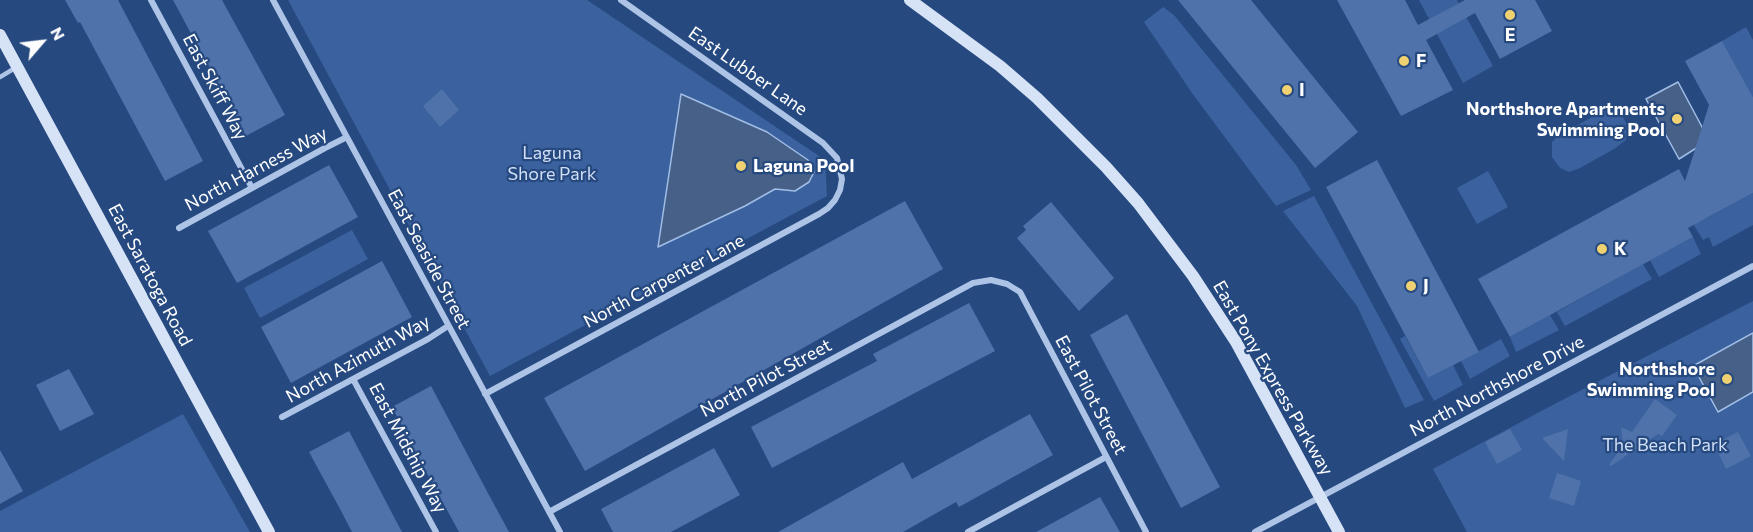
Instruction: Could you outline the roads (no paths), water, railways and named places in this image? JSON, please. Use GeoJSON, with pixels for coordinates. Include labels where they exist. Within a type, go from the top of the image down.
{"type":"FeatureCollection","features":[{"type":"Feature","properties":{"kind":"main road","name":"East Pony Express Parkway"},"geometry":{"type":"LineString","coordinates":[[910,0],[1000,66],[1037,98],[1106,167],[1138,203],[1193,276],[1230,332],[1339,532]]}},
{"type":"Feature","properties":{"kind":"main road","name":"East Saratoga Road"},"geometry":{"type":"LineString","coordinates":[[0,34],[269,532]]}},
{"type":"Feature","properties":{"kind":"street","name":"East Skiff Way"},"geometry":{"type":"LineString","coordinates":[[151,0],[252,188]]}},
{"type":"Feature","properties":{"kind":"street","name":"East Seaside Street"},"geometry":{"type":"LineString","coordinates":[[273,0],[560,532]]}},
{"type":"Feature","properties":{"kind":"street","name":"East Lubber Lane"},"geometry":{"type":"LineString","coordinates":[[621,0],[823,143],[837,159],[842,179]]}},
{"type":"Feature","properties":{"kind":"street","name":"North Harness Way"},"geometry":{"type":"LineString","coordinates":[[179,228],[347,137]]}},
{"type":"Feature","properties":{"kind":"street","name":"North Carpenter Lane"},"geometry":{"type":"LineString","coordinates":[[486,394],[819,214],[835,200],[842,179]]}},
{"type":"Feature","properties":{"kind":"street","name":"North Northshore Drive"},"geometry":{"type":"LineString","coordinates":[[1255,532],[1753,266]]}},
{"type":"Feature","properties":{"kind":"street","name":"East Pilot Street"},"geometry":{"type":"LineString","coordinates":[[1000,281],[1020,292],[1146,532]]}},
{"type":"Feature","properties":{"kind":"street","name":"North Pilot Street"},"geometry":{"type":"LineString","coordinates":[[549,512],[973,283],[1000,281]]}},
{"type":"Feature","properties":{"kind":"street","name":"North Azimuth Way"},"geometry":{"type":"LineString","coordinates":[[282,417],[448,326]]}},
{"type":"Feature","properties":{"kind":"street","name":"East Midship Way"},"geometry":{"type":"LineString","coordinates":[[353,379],[436,532]]}},
{"type":"Feature","properties":{"kind":"street"},"geometry":{"type":"LineString","coordinates":[[968,532],[1106,457]]}},
{"type":"Feature","properties":{"kind":"lane"},"geometry":{"type":"LineString","coordinates":[[0,76],[18,67]]}},
{"type":"Feature","properties":{"kind":"place","name":"E"},"geometry":{"type":"Point","coordinates":[1510,15]}},
{"type":"Feature","properties":{"kind":"place","name":"F"},"geometry":{"type":"Point","coordinates":[1404,61]}},
{"type":"Feature","properties":{"kind":"place","name":"I"},"geometry":{"type":"Point","coordinates":[1287,90]}},
{"type":"Feature","properties":{"kind":"place","name":"Northshore Apartments Swimming Pool"},"geometry":{"type":"Point","coordinates":[1677,119]}},
{"type":"Feature","properties":{"kind":"place","name":"Laguna Pool"},"geometry":{"type":"Point","coordinates":[741,166]}},
{"type":"Feature","properties":{"kind":"place","name":"K"},"geometry":{"type":"Point","coordinates":[1602,249]}},
{"type":"Feature","properties":{"kind":"place","name":"J"},"geometry":{"type":"Point","coordinates":[1411,286]}},
{"type":"Feature","properties":{"kind":"place","name":"Northshore Swimming Pool"},"geometry":{"type":"Point","coordinates":[1727,379]}},
{"type":"Feature","properties":{"kind":"park label","name":"Laguna Shore Park"},"geometry":{"type":"Point","coordinates":[552,163]}},
{"type":"Feature","properties":{"kind":"park label","name":"The Beach Park"},"geometry":{"type":"Point","coordinates":[1665,445]}}]}
